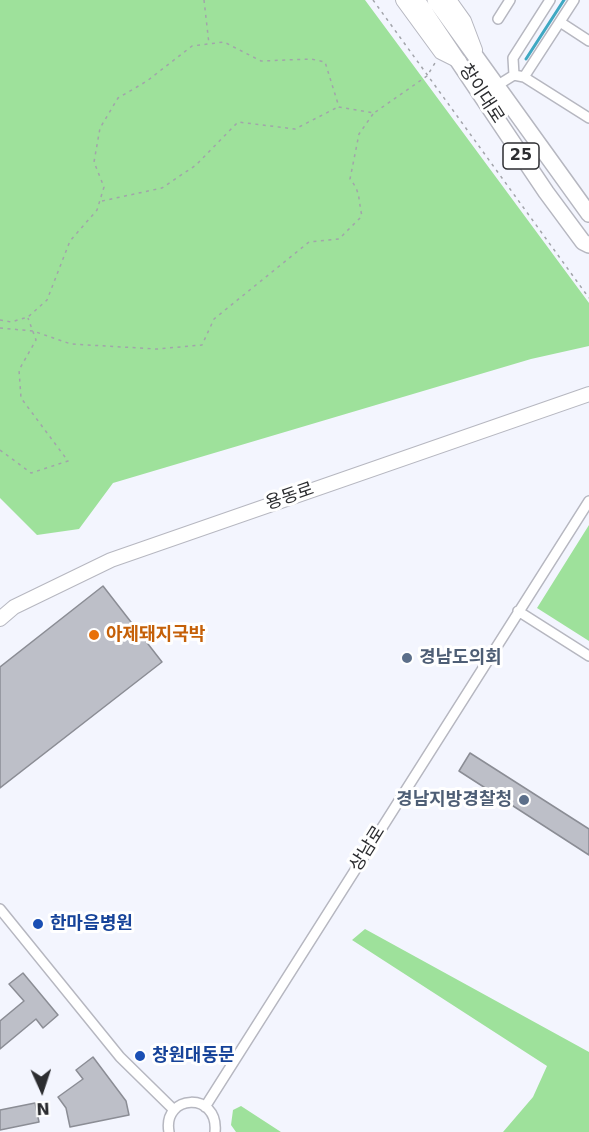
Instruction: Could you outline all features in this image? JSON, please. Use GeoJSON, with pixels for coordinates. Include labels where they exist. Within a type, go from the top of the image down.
{"type":"FeatureCollection","features":[{"type":"Feature","properties":{"kind":"main road","name":"창이대로"},"geometry":{"type":"LineString","coordinates":[[417,0],[546,192],[583,242],[589,245]]}},
{"type":"Feature","properties":{"kind":"main road","name":"창이대로"},"geometry":{"type":"LineString","coordinates":[[435,0],[589,214]]}},
{"type":"Feature","properties":{"kind":"street"},"geometry":{"type":"LineString","coordinates":[[403,0],[441,52],[460,62]]}},
{"type":"Feature","properties":{"kind":"street"},"geometry":{"type":"LineString","coordinates":[[450,0],[464,21],[479,60]]}},
{"type":"Feature","properties":{"kind":"street"},"geometry":{"type":"LineString","coordinates":[[498,19],[510,0]]}},
{"type":"Feature","properties":{"kind":"street"},"geometry":{"type":"LineString","coordinates":[[550,0],[513,58],[519,76],[589,118]]}},
{"type":"Feature","properties":{"kind":"street"},"geometry":{"type":"LineString","coordinates":[[498,85],[519,76],[574,0]]}},
{"type":"Feature","properties":{"kind":"street"},"geometry":{"type":"LineString","coordinates":[[560,22],[589,41]]}},
{"type":"Feature","properties":{"kind":"street","name":"용동로"},"geometry":{"type":"LineString","coordinates":[[0,619],[14,607],[111,560],[589,394]]}},
{"type":"Feature","properties":{"kind":"street","name":"상남로"},"geometry":{"type":"LineString","coordinates":[[205,1107],[589,501]]}},
{"type":"Feature","properties":{"kind":"street"},"geometry":{"type":"LineString","coordinates":[[518,611],[589,656]]}},
{"type":"Feature","properties":{"kind":"street"},"geometry":{"type":"LineString","coordinates":[[0,909],[120,1057],[174,1110]]}},
{"type":"Feature","properties":{"kind":"street"},"geometry":{"type":"LineString","coordinates":[[169,1132],[169,1119],[174,1110],[186,1103],[194,1102],[205,1107],[214,1116],[215,1132]]}},
{"type":"Feature","properties":{"kind":"path"},"geometry":{"type":"LineString","coordinates":[[204,0],[209,44]]}},
{"type":"Feature","properties":{"kind":"path"},"geometry":{"type":"LineString","coordinates":[[373,0],[589,298]]}},
{"type":"Feature","properties":{"kind":"path"},"geometry":{"type":"LineString","coordinates":[[0,320],[11,322],[28,317],[47,300],[70,241],[97,210],[104,187],[94,162],[100,128],[118,98],[147,81],[192,46],[224,42],[261,61],[325,62],[339,107]]}},
{"type":"Feature","properties":{"kind":"path"},"geometry":{"type":"LineString","coordinates":[[0,328],[33,331],[71,345],[157,349],[202,345],[214,319],[309,242],[339,239],[362,216],[358,189],[350,179],[359,134],[374,113],[427,76],[441,52]]}},
{"type":"Feature","properties":{"kind":"path"},"geometry":{"type":"LineString","coordinates":[[100,201],[162,188],[196,165],[238,122],[295,129],[339,107],[374,113]]}},
{"type":"Feature","properties":{"kind":"path"},"geometry":{"type":"LineString","coordinates":[[0,450],[31,473],[68,461],[21,398],[19,370],[36,340],[28,317]]}},
{"type":"Feature","properties":{"kind":"green space"},"geometry":{"type":"Polygon","coordinates":[[[0,0],[365,0],[589,303],[589,346],[531,359],[113,483],[79,529],[37,535],[0,498],[0,0]]]}},
{"type":"Feature","properties":{"kind":"green space"},"geometry":{"type":"Polygon","coordinates":[[[589,525],[589,641],[537,608],[589,525]]]}},
{"type":"Feature","properties":{"kind":"green space"},"geometry":{"type":"Polygon","coordinates":[[[365,929],[589,1052],[589,1132],[503,1132],[533,1097],[547,1066],[352,940],[365,929]]]}},
{"type":"Feature","properties":{"kind":"green space"},"geometry":{"type":"Polygon","coordinates":[[[241,1106],[281,1132],[236,1132],[231,1125],[233,1110],[241,1106]]]}},
{"type":"Feature","properties":{"kind":"building"},"geometry":{"type":"Polygon","coordinates":[[[103,586],[162,662],[0,788],[0,667],[103,586]]]}},
{"type":"Feature","properties":{"kind":"building","name":"경남지방경찰청"},"geometry":{"type":"Polygon","coordinates":[[[470,753],[589,829],[589,855],[459,771],[470,753]]]}},
{"type":"Feature","properties":{"kind":"building"},"geometry":{"type":"Polygon","coordinates":[[[23,973],[58,1015],[43,1028],[36,1019],[0,1049],[0,1021],[24,1001],[9,984],[23,973]]]}},
{"type":"Feature","properties":{"kind":"building"},"geometry":{"type":"Polygon","coordinates":[[[93,1057],[126,1101],[129,1115],[70,1127],[66,1108],[58,1097],[83,1079],[76,1070],[93,1057]]]}},
{"type":"Feature","properties":{"kind":"building"},"geometry":{"type":"Polygon","coordinates":[[[35,1103],[39,1122],[0,1130],[0,1110],[35,1103]]]}},
{"type":"Feature","properties":{"kind":"waterway"},"geometry":{"type":"LineString","coordinates":[[526,59],[564,0]]}},
{"type":"Feature","properties":{"kind":"place","name":"아제돼지국박"},"geometry":{"type":"Point","coordinates":[94,635]}},
{"type":"Feature","properties":{"kind":"place","name":"경남도의회"},"geometry":{"type":"Point","coordinates":[407,658]}},
{"type":"Feature","properties":{"kind":"place","name":"경남지방경찰청"},"geometry":{"type":"Point","coordinates":[524,800]}},
{"type":"Feature","properties":{"kind":"place","name":"한마음병원"},"geometry":{"type":"Point","coordinates":[38,924]}},
{"type":"Feature","properties":{"kind":"place","name":"창원대동문"},"geometry":{"type":"Point","coordinates":[140,1056]}}]}
